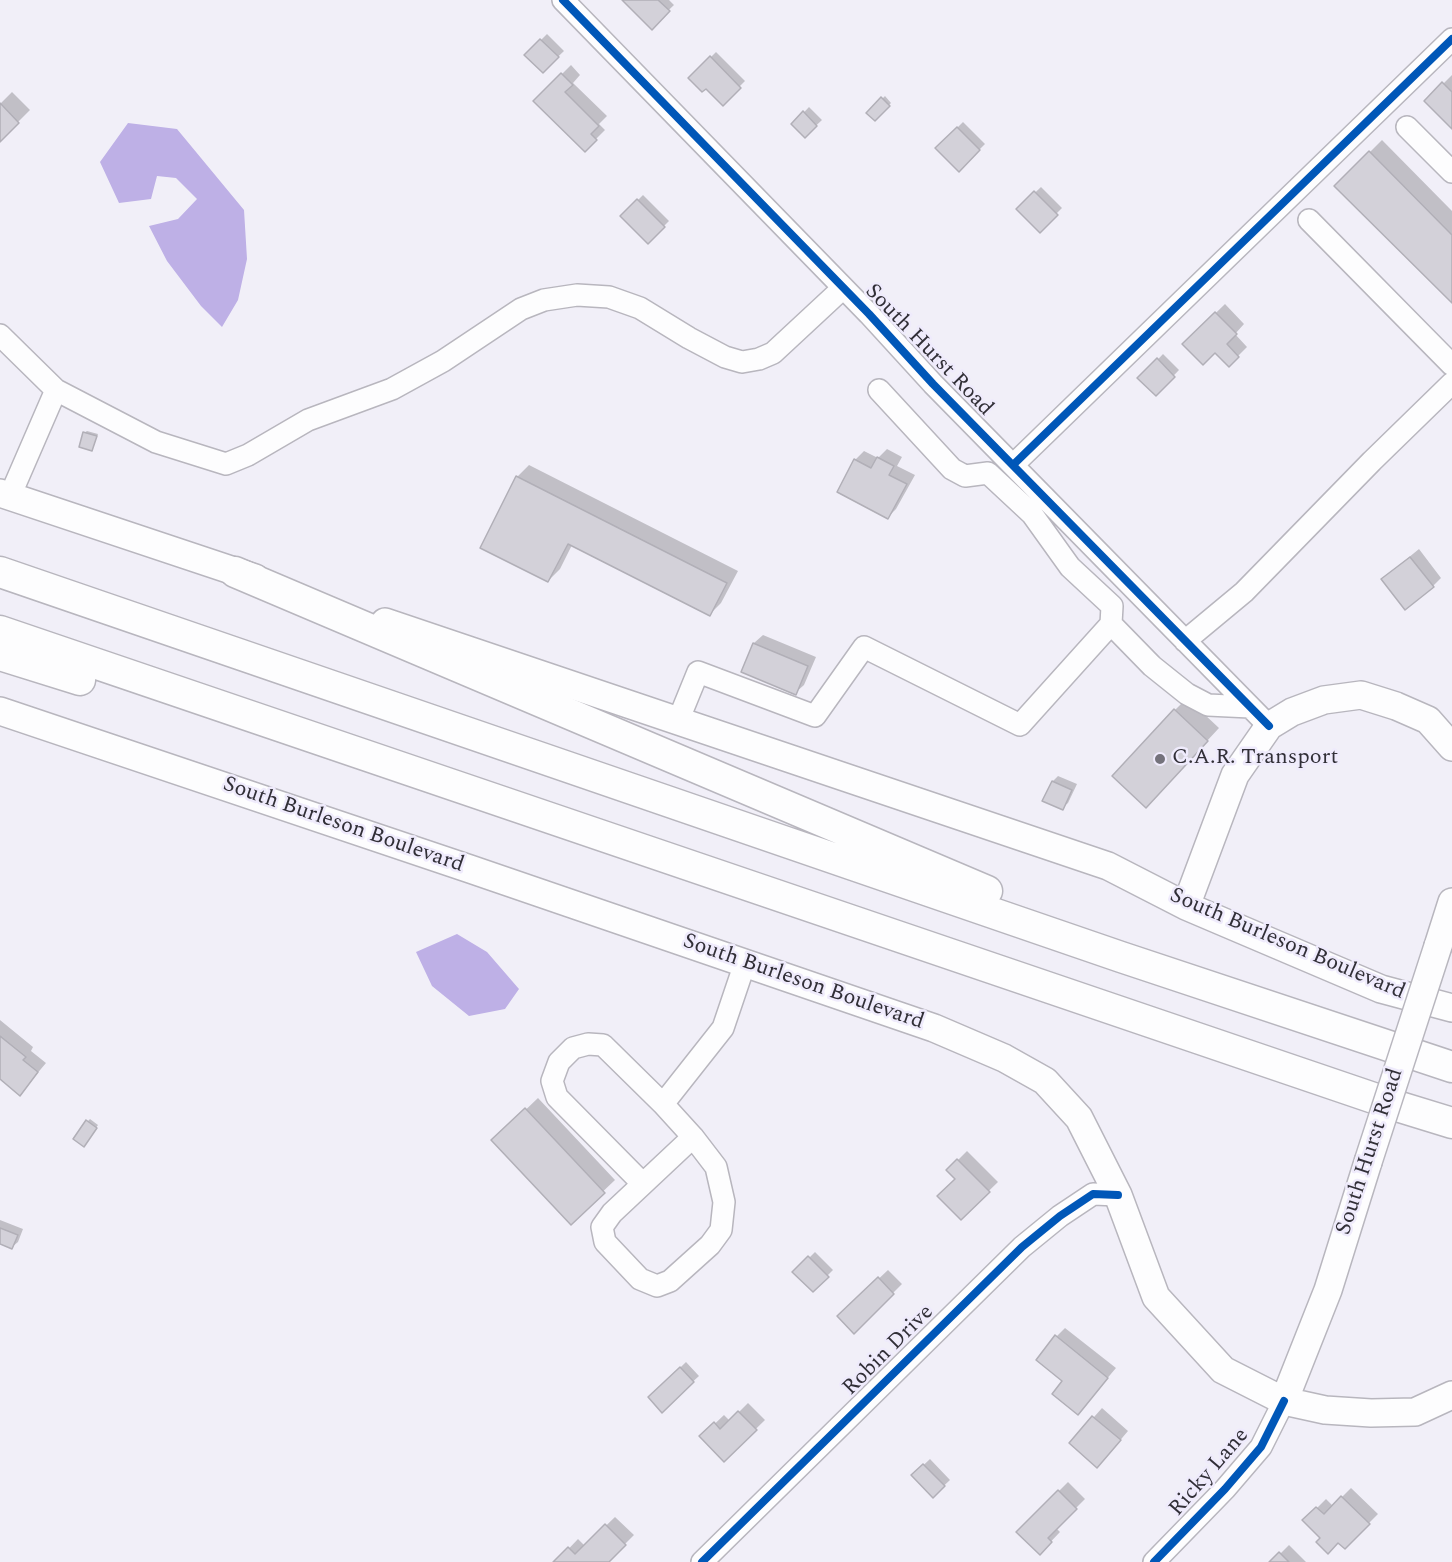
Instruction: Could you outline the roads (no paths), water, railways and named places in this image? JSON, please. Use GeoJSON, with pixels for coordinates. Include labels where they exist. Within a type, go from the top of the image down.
{"type":"FeatureCollection","features":[{"type":"Feature","properties":{"kind":"highway"},"geometry":{"type":"LineString","coordinates":[[0,572],[1121,957],[1452,1067]]}},
{"type":"Feature","properties":{"kind":"highway"},"geometry":{"type":"LineString","coordinates":[[235,572],[1009,901],[1121,957]]}},
{"type":"Feature","properties":{"kind":"highway"},"geometry":{"type":"LineString","coordinates":[[0,631],[1452,1123]]}},
{"type":"Feature","properties":{"kind":"highway"},"geometry":{"type":"LineString","coordinates":[[0,655],[195,715],[252,718]]}},
{"type":"Feature","properties":{"kind":"main road","name":"South Burleson Boulevard"},"geometry":{"type":"LineString","coordinates":[[5,494],[1108,866],[1186,906],[1381,989],[1452,1008]]}},
{"type":"Feature","properties":{"kind":"main road"},"geometry":{"type":"LineString","coordinates":[[1186,906],[1235,775],[1269,726],[1292,712],[1324,700],[1361,695],[1396,706],[1428,720],[1452,747]]}},
{"type":"Feature","properties":{"kind":"main road","name":"South Burleson Boulevard"},"geometry":{"type":"LineString","coordinates":[[0,711],[934,1028],[1004,1058],[1045,1081],[1079,1118],[1118,1195],[1156,1297],[1223,1370],[1284,1401],[1325,1410],[1371,1413],[1415,1412],[1452,1395]]}},
{"type":"Feature","properties":{"kind":"main road","name":"South Hurst Road"},"geometry":{"type":"LineString","coordinates":[[1284,1401],[1328,1290],[1452,902]]}},
{"type":"Feature","properties":{"kind":"street","name":"South Hurst Road"},"geometry":{"type":"LineString","coordinates":[[563,0],[843,288],[933,384],[1269,726]]}},
{"type":"Feature","properties":{"kind":"street"},"geometry":{"type":"LineString","coordinates":[[1013,465],[1452,39]]}},
{"type":"Feature","properties":{"kind":"street"},"geometry":{"type":"LineString","coordinates":[[1407,127],[1452,172]]}},
{"type":"Feature","properties":{"kind":"street"},"geometry":{"type":"LineString","coordinates":[[1309,220],[1452,365]]}},
{"type":"Feature","properties":{"kind":"street"},"geometry":{"type":"LineString","coordinates":[[0,335],[56,390],[156,442],[226,464],[248,455],[308,420],[392,389],[443,361],[520,309],[544,300],[577,295],[609,297],[640,308],[689,338],[725,357],[742,362],[759,359],[773,353],[843,288]]}},
{"type":"Feature","properties":{"kind":"street"},"geometry":{"type":"LineString","coordinates":[[1185,641],[1244,592],[1452,383]]}},
{"type":"Feature","properties":{"kind":"street"},"geometry":{"type":"LineString","coordinates":[[5,494],[56,390]]}},
{"type":"Feature","properties":{"kind":"street"},"geometry":{"type":"LineString","coordinates":[[678,721],[699,672],[815,716],[864,647],[1020,725],[1111,624],[1112,606],[1089,582],[1070,567],[1032,514],[988,473],[965,476],[951,469],[879,390]]}},
{"type":"Feature","properties":{"kind":"street"},"geometry":{"type":"LineString","coordinates":[[1111,624],[1152,666],[1187,694],[1208,705],[1250,707]]}},
{"type":"Feature","properties":{"kind":"street"},"geometry":{"type":"LineString","coordinates":[[663,1104],[723,1028],[745,963]]}},
{"type":"Feature","properties":{"kind":"street"},"geometry":{"type":"LineString","coordinates":[[643,1184],[557,1097],[552,1081],[559,1062],[573,1048],[588,1044],[603,1046],[663,1104],[693,1137],[716,1167],[724,1202],[721,1230],[710,1245],[670,1281],[657,1286],[640,1279],[604,1242],[602,1227],[612,1213],[643,1184],[693,1137]]}},
{"type":"Feature","properties":{"kind":"street","name":"Robin Drive"},"geometry":{"type":"LineString","coordinates":[[702,1562],[1022,1247],[1060,1216],[1093,1194],[1118,1195]]}},
{"type":"Feature","properties":{"kind":"street","name":"Ricky Lane"},"geometry":{"type":"LineString","coordinates":[[1154,1562],[1226,1489],[1261,1447],[1284,1401]]}},
{"type":"Feature","properties":{"kind":"place","name":"C.A.R. Transport"},"geometry":{"type":"Point","coordinates":[1160,759]}}]}
